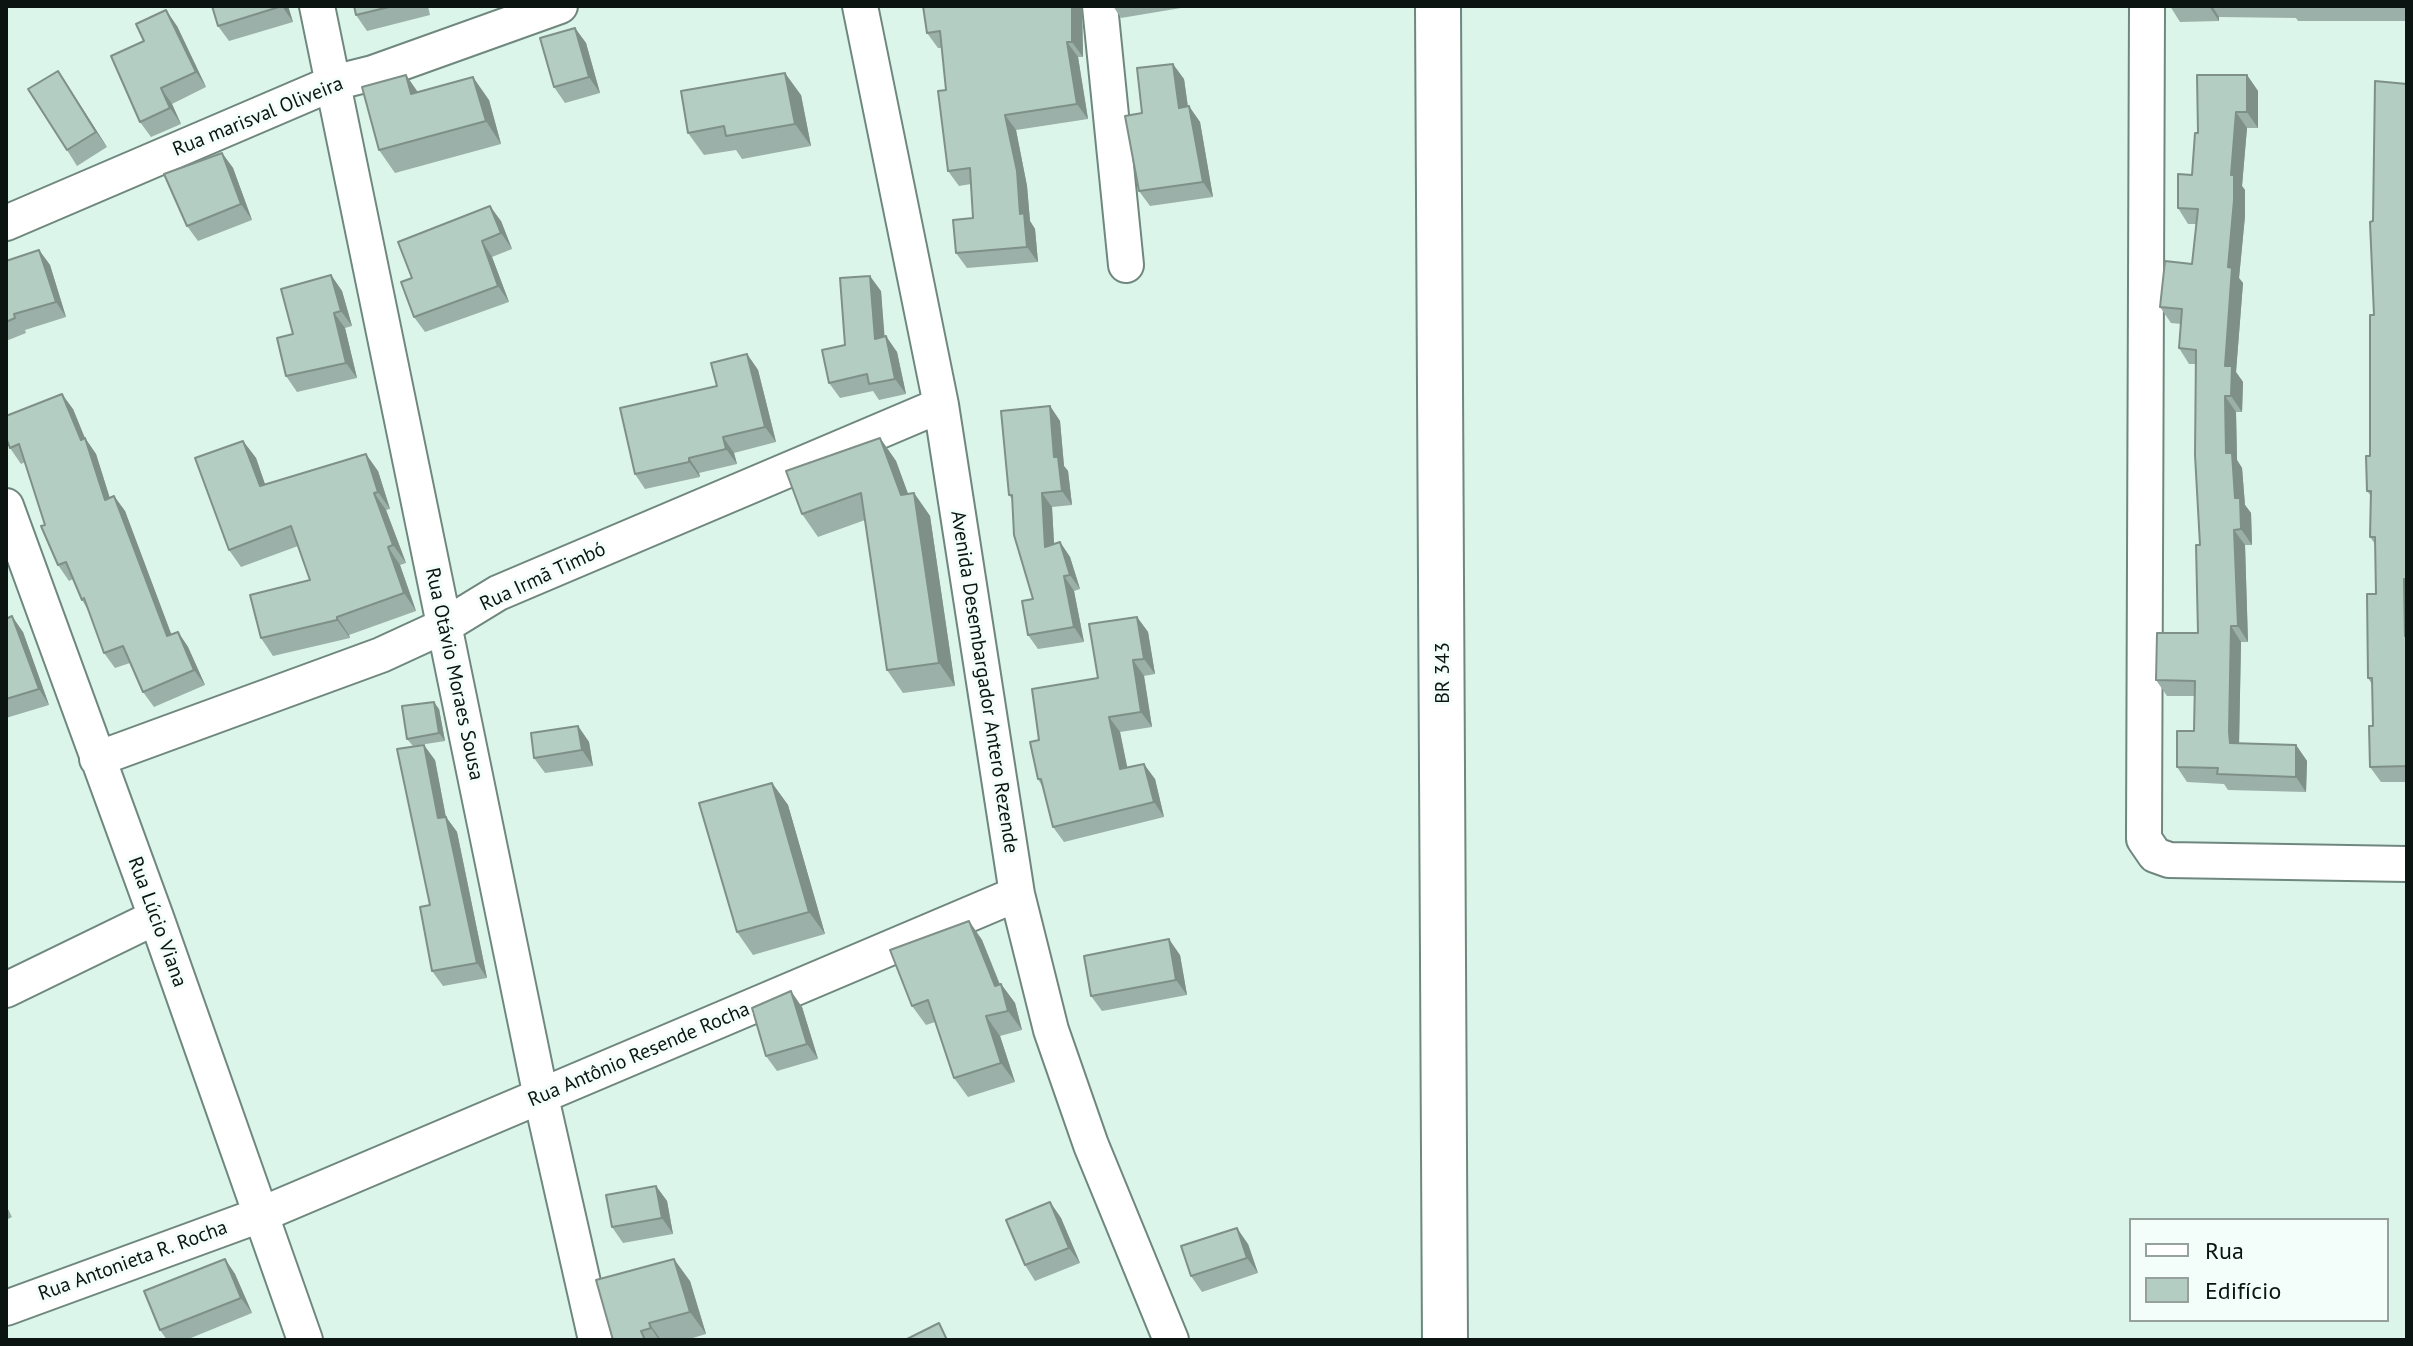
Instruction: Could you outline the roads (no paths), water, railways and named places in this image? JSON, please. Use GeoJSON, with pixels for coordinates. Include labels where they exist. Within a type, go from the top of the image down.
{"type":"FeatureCollection","features":[{"type":"Feature","properties":{"kind":"main road","name":"BR 343"},"geometry":{"type":"LineString","coordinates":[[1438,6],[1445,1340]]}},
{"type":"Feature","properties":{"kind":"street","name":"Rua Otávio Moraes Sousa"},"geometry":{"type":"LineString","coordinates":[[317,6],[541,1097],[596,1340]]}},
{"type":"Feature","properties":{"kind":"street","name":"Rua marisval Oliveira"},"geometry":{"type":"LineString","coordinates":[[6,223],[333,83],[373,73],[560,6]]}},
{"type":"Feature","properties":{"kind":"street","name":"Avenida Desembargador Antero Rezende"},"geometry":{"type":"LineString","coordinates":[[860,6],[941,405],[1017,894],[1056,1044],[1091,1145],[1171,1340]]}},
{"type":"Feature","properties":{"kind":"street"},"geometry":{"type":"LineString","coordinates":[[1100,6],[1126,265]]}},
{"type":"Feature","properties":{"kind":"street"},"geometry":{"type":"LineString","coordinates":[[2147,6],[2144,839],[2155,855],[2169,860],[2407,864]]}},
{"type":"Feature","properties":{"kind":"street","name":"Rua Irmã Timbó"},"geometry":{"type":"LineString","coordinates":[[97,759],[381,655],[444,626],[498,593],[941,405]]}},
{"type":"Feature","properties":{"kind":"street","name":"Rua Lúcio Viana"},"geometry":{"type":"LineString","coordinates":[[6,506],[156,917],[305,1340]]}},
{"type":"Feature","properties":{"kind":"street","name":"Rua Antônio Resende Rocha"},"geometry":{"type":"LineString","coordinates":[[260,1215],[1017,894]]}},
{"type":"Feature","properties":{"kind":"street"},"geometry":{"type":"LineString","coordinates":[[6,990],[156,917]]}},
{"type":"Feature","properties":{"kind":"street","name":"Rua Antonieta R. Rocha"},"geometry":{"type":"LineString","coordinates":[[6,1308],[260,1215]]}}]}
